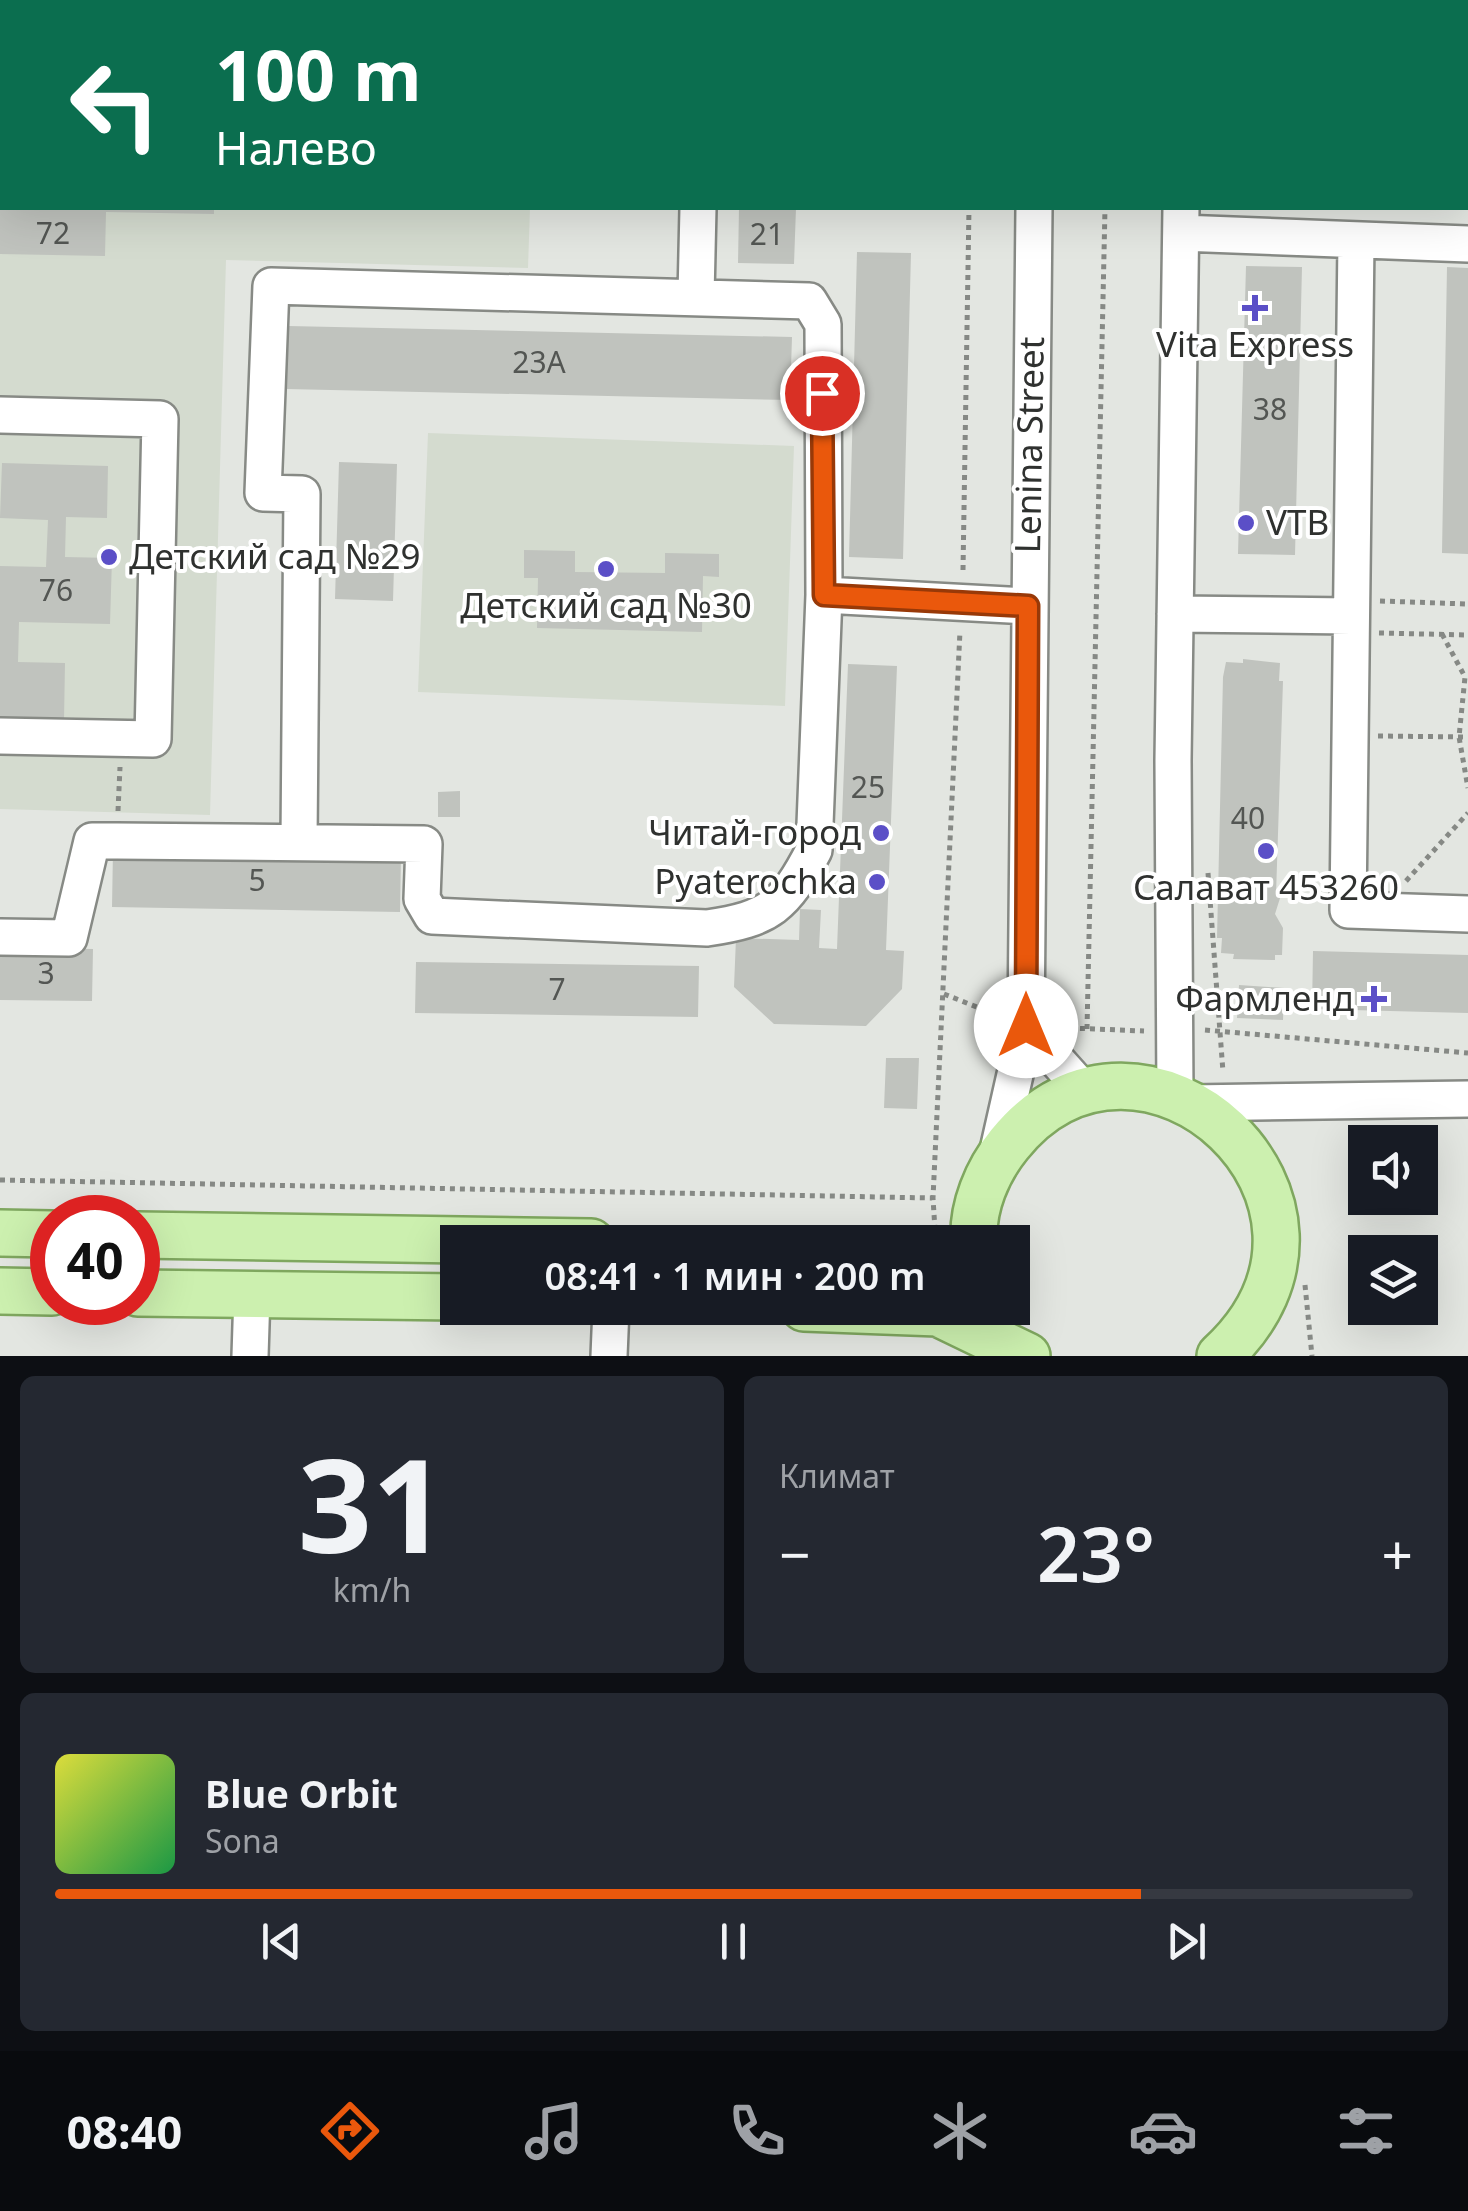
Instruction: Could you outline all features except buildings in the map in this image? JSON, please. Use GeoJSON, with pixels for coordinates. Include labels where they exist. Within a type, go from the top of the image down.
{"type":"FeatureCollection","features":[{"type":"Feature","properties":{"kind":"main road"},"geometry":{"type":"LineString","coordinates":[[950,1225],[1020,1130],[1051,1107],[1086,1093],[1140,1089],[1197,1100],[1243,1144],[1262,1173],[1273,1206],[1277,1239],[1273,1273],[1262,1305],[1236,1349]]}},
{"type":"Feature","properties":{"kind":"main road","name":"Lenina Street"},"geometry":{"type":"LineString","coordinates":[[978,1225],[988,1175]]}},
{"type":"Feature","properties":{"kind":"main road"},"geometry":{"type":"LineString","coordinates":[[0,1233],[30,1234]]}},
{"type":"Feature","properties":{"kind":"main road"},"geometry":{"type":"LineString","coordinates":[[160,1235],[440,1240]]}},
{"type":"Feature","properties":{"kind":"main road"},"geometry":{"type":"LineString","coordinates":[[0,1291],[30,1292]]}},
{"type":"Feature","properties":{"kind":"main road"},"geometry":{"type":"LineString","coordinates":[[160,1292],[440,1298]]}},
{"type":"Feature","properties":{"kind":"main road"},"geometry":{"type":"LineString","coordinates":[[965,1325],[1028,1356]]}},
{"type":"Feature","properties":{"kind":"main road"},"geometry":{"type":"LineString","coordinates":[[1000,1325],[1028,1356]]}},
{"type":"Feature","properties":{"kind":"street"},"geometry":{"type":"LineString","coordinates":[[696,296],[698,210]]}},
{"type":"Feature","properties":{"kind":"street","name":"Lenina Street"},"geometry":{"type":"LineString","coordinates":[[988,1175],[1026,1026],[1034,210]]}},
{"type":"Feature","properties":{"kind":"street"},"geometry":{"type":"LineString","coordinates":[[1468,244],[1356,240],[1181,220],[1175,614],[1176,1032],[1197,1100],[1468,1100]]}},
{"type":"Feature","properties":{"kind":"street"},"geometry":{"type":"LineString","coordinates":[[1356,240],[1348,910],[1468,914]]}},
{"type":"Feature","properties":{"kind":"street"},"geometry":{"type":"LineString","coordinates":[[0,937],[69,938],[92,842],[117,841],[424,844],[422,899],[432,916],[707,928],[745,923],[776,908],[795,887],[814,850],[824,595],[822,324],[809,301],[271,286],[264,494],[302,494],[299,840]]}},
{"type":"Feature","properties":{"kind":"street"},"geometry":{"type":"LineString","coordinates":[[0,416],[160,419],[153,740],[0,736]]}},
{"type":"Feature","properties":{"kind":"street"},"geometry":{"type":"LineString","coordinates":[[824,595],[1028,606]]}},
{"type":"Feature","properties":{"kind":"street"},"geometry":{"type":"LineString","coordinates":[[1175,614],[1351,616]]}},
{"type":"Feature","properties":{"kind":"street"},"geometry":{"type":"LineString","coordinates":[[1026,1026],[1086,1093]]}},
{"type":"Feature","properties":{"kind":"street"},"geometry":{"type":"LineString","coordinates":[[250,1356],[252,1294]]}},
{"type":"Feature","properties":{"kind":"street"},"geometry":{"type":"LineString","coordinates":[[608,1356],[610,1325]]}},
{"type":"Feature","properties":{"kind":"path"},"geometry":{"type":"LineString","coordinates":[[935,1225],[932,1198],[962,601],[969,210]]}},
{"type":"Feature","properties":{"kind":"path"},"geometry":{"type":"LineString","coordinates":[[1086,1028],[1105,210]]}},
{"type":"Feature","properties":{"kind":"path"},"geometry":{"type":"LineString","coordinates":[[1351,616],[1468,604]]}},
{"type":"Feature","properties":{"kind":"path"},"geometry":{"type":"LineString","coordinates":[[1351,616],[1442,634],[1468,635]]}},
{"type":"Feature","properties":{"kind":"path"},"geometry":{"type":"LineString","coordinates":[[1442,634],[1465,677],[1460,737],[1468,788]]}},
{"type":"Feature","properties":{"kind":"path"},"geometry":{"type":"LineString","coordinates":[[1350,736],[1468,737]]}},
{"type":"Feature","properties":{"kind":"path"},"geometry":{"type":"LineString","coordinates":[[117,841],[120,739]]}},
{"type":"Feature","properties":{"kind":"path"},"geometry":{"type":"LineString","coordinates":[[1380,911],[1468,813]]}},
{"type":"Feature","properties":{"kind":"path"},"geometry":{"type":"LineString","coordinates":[[1197,1100],[1220,1030],[1206,856]]}},
{"type":"Feature","properties":{"kind":"path"},"geometry":{"type":"LineString","coordinates":[[944,994],[1026,1026],[1220,1030],[1468,1053]]}},
{"type":"Feature","properties":{"kind":"path"},"geometry":{"type":"LineString","coordinates":[[0,1180],[932,1198]]}},
{"type":"Feature","properties":{"kind":"path"},"geometry":{"type":"LineString","coordinates":[[1304,1282],[1312,1356]]}},
{"type":"Feature","properties":{"kind":"shaded area","name":"Детский сад №29"},"geometry":{"type":"Polygon","coordinates":[[[0,210],[530,210],[528,268],[226,260],[210,815],[0,809],[0,210]]]}},
{"type":"Feature","properties":{"kind":"shaded area","name":"Детский сад №30"},"geometry":{"type":"Polygon","coordinates":[[[428,433],[794,446],[785,706],[418,692],[428,433]]]}},
{"type":"Feature","properties":{"kind":"place","name":"Vita Express"},"geometry":{"type":"Point","coordinates":[1255,308]}},
{"type":"Feature","properties":{"kind":"place","name":"VTB"},"geometry":{"type":"Point","coordinates":[1246,523]}},
{"type":"Feature","properties":{"kind":"place","name":"Детский сад №29"},"geometry":{"type":"Point","coordinates":[109,557]}},
{"type":"Feature","properties":{"kind":"place","name":"Детский сад №30"},"geometry":{"type":"Point","coordinates":[606,569]}},
{"type":"Feature","properties":{"kind":"place","name":"Читай-город"},"geometry":{"type":"Point","coordinates":[881,833]}},
{"type":"Feature","properties":{"kind":"place","name":"Салават 453260"},"geometry":{"type":"Point","coordinates":[1266,851]}},
{"type":"Feature","properties":{"kind":"place","name":"Pyaterochka"},"geometry":{"type":"Point","coordinates":[877,882]}},
{"type":"Feature","properties":{"kind":"place","name":"Фармленд"},"geometry":{"type":"Point","coordinates":[1374,999]}},
{"type":"Feature","properties":{"kind":"route"},"geometry":{"type":"LineString","coordinates":[[822,393],[824,595],[1028,606],[1026,1026]]}}]}
